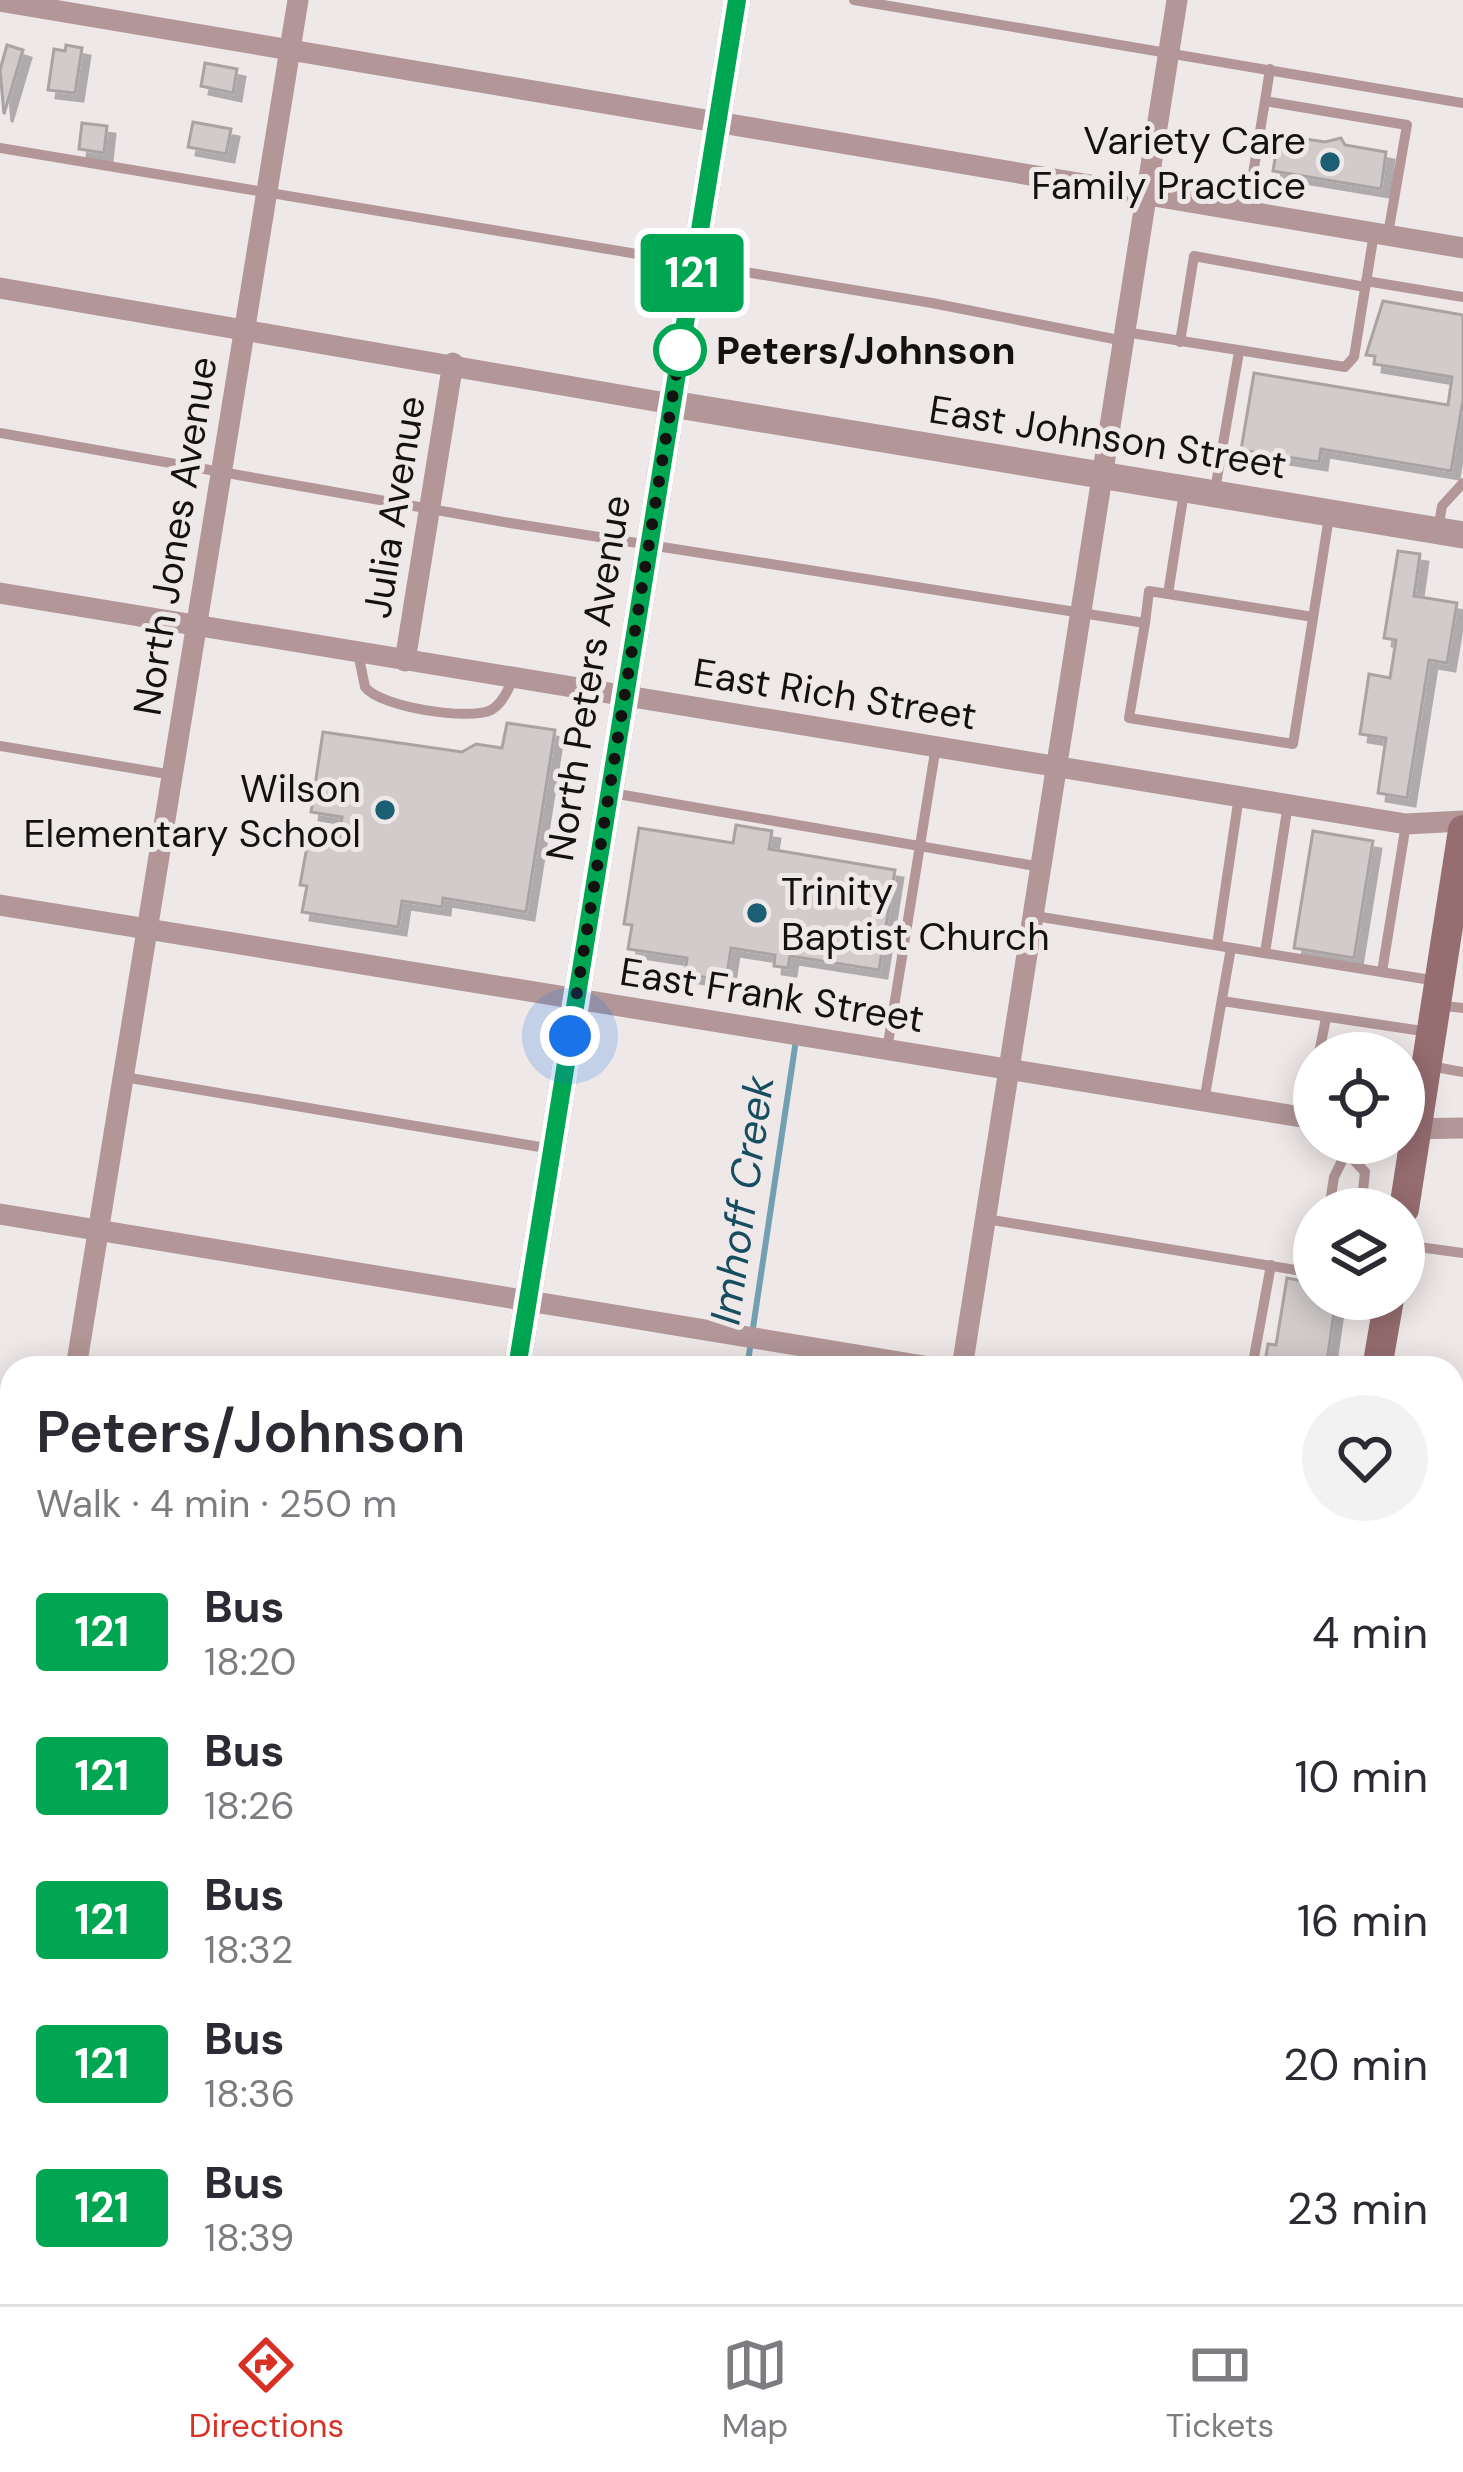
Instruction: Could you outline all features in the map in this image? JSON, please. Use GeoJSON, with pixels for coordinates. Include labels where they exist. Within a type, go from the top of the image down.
{"type":"FeatureCollection","features":[{"type":"Feature","properties":{"kind":"main road"},"geometry":{"type":"LineString","coordinates":[[1425,1073],[1446,994],[1463,826]]}},
{"type":"Feature","properties":{"kind":"main road"},"geometry":{"type":"LineString","coordinates":[[1379,1356],[1385,1320]]}},
{"type":"Feature","properties":{"kind":"street","name":"North Jones Avenue"},"geometry":{"type":"LineString","coordinates":[[78,1356],[298,0]]}},
{"type":"Feature","properties":{"kind":"street","name":"North Peters Avenue"},"geometry":{"type":"LineString","coordinates":[[519,1356],[737,0]]}},
{"type":"Feature","properties":{"kind":"street"},"geometry":{"type":"LineString","coordinates":[[964,1356],[1177,0]]}},
{"type":"Feature","properties":{"kind":"street"},"geometry":{"type":"LineString","coordinates":[[0,1],[1463,248]]}},
{"type":"Feature","properties":{"kind":"street","name":"East Johnson Street"},"geometry":{"type":"LineString","coordinates":[[0,288],[1450,532]]}},
{"type":"Feature","properties":{"kind":"street","name":"Julia Avenue"},"geometry":{"type":"LineString","coordinates":[[405,661],[453,363]]}},
{"type":"Feature","properties":{"kind":"street","name":"East Rich Street"},"geometry":{"type":"LineString","coordinates":[[0,593],[1406,824],[1463,826]]}},
{"type":"Feature","properties":{"kind":"street","name":"East Frank Street"},"geometry":{"type":"LineString","coordinates":[[0,905],[1293,1115]]}},
{"type":"Feature","properties":{"kind":"street"},"geometry":{"type":"LineString","coordinates":[[1425,1129],[1463,1127]]}},
{"type":"Feature","properties":{"kind":"street"},"geometry":{"type":"LineString","coordinates":[[0,1214],[862,1356]]}},
{"type":"Feature","properties":{"kind":"lane"},"geometry":{"type":"LineString","coordinates":[[854,0],[1463,103]]}},
{"type":"Feature","properties":{"kind":"lane"},"geometry":{"type":"LineString","coordinates":[[1247,210],[1270,69]]}},
{"type":"Feature","properties":{"kind":"lane"},"geometry":{"type":"LineString","coordinates":[[0,148],[1124,336],[1345,367],[1354,357],[1366,284],[1406,124],[1265,101]]}},
{"type":"Feature","properties":{"kind":"lane"},"geometry":{"type":"LineString","coordinates":[[1180,342],[1194,256],[1463,297]]}},
{"type":"Feature","properties":{"kind":"lane"},"geometry":{"type":"LineString","coordinates":[[1215,493],[1239,352]]}},
{"type":"Feature","properties":{"kind":"lane"},"geometry":{"type":"LineString","coordinates":[[0,434],[1144,623]]}},
{"type":"Feature","properties":{"kind":"lane"},"geometry":{"type":"LineString","coordinates":[[1450,532],[1442,506],[1463,483]]}},
{"type":"Feature","properties":{"kind":"lane"},"geometry":{"type":"LineString","coordinates":[[1168,594],[1185,488]]}},
{"type":"Feature","properties":{"kind":"lane"},"geometry":{"type":"LineString","coordinates":[[1313,617],[1149,591],[1129,718],[1293,744],[1330,513]]}},
{"type":"Feature","properties":{"kind":"lane"},"geometry":{"type":"LineString","coordinates":[[358,653],[365,687],[391,703],[477,714],[499,704],[513,679]]}},
{"type":"Feature","properties":{"kind":"lane"},"geometry":{"type":"LineString","coordinates":[[0,746],[173,775]]}},
{"type":"Feature","properties":{"kind":"lane"},"geometry":{"type":"LineString","coordinates":[[887,1050],[936,746]]}},
{"type":"Feature","properties":{"kind":"lane"},"geometry":{"type":"LineString","coordinates":[[608,792],[1041,867]]}},
{"type":"Feature","properties":{"kind":"lane"},"geometry":{"type":"LineString","coordinates":[[1217,945],[1239,796]]}},
{"type":"Feature","properties":{"kind":"lane"},"geometry":{"type":"LineString","coordinates":[[1265,953],[1288,804]]}},
{"type":"Feature","properties":{"kind":"lane"},"geometry":{"type":"LineString","coordinates":[[1382,972],[1406,824]]}},
{"type":"Feature","properties":{"kind":"lane"},"geometry":{"type":"LineString","coordinates":[[1033,915],[1382,972],[1446,994]]}},
{"type":"Feature","properties":{"kind":"lane"},"geometry":{"type":"LineString","coordinates":[[1204,1101],[1231,948]]}},
{"type":"Feature","properties":{"kind":"lane"},"geometry":{"type":"LineString","coordinates":[[1222,1001],[1326,1018],[1446,994]]}},
{"type":"Feature","properties":{"kind":"lane"},"geometry":{"type":"LineString","coordinates":[[1323,1032],[1326,1018]]}},
{"type":"Feature","properties":{"kind":"lane"},"geometry":{"type":"LineString","coordinates":[[1427,1065],[1463,1072]]}},
{"type":"Feature","properties":{"kind":"lane"},"geometry":{"type":"LineString","coordinates":[[124,1077],[552,1148]]}},
{"type":"Feature","properties":{"kind":"lane"},"geometry":{"type":"LineString","coordinates":[[986,1219],[1293,1269]]}},
{"type":"Feature","properties":{"kind":"lane"},"geometry":{"type":"LineString","coordinates":[[1425,1248],[1463,1253]]}},
{"type":"Feature","properties":{"kind":"lane"},"geometry":{"type":"LineString","coordinates":[[1254,1356],[1271,1265]]}},
{"type":"Feature","properties":{"kind":"building"},"geometry":{"type":"Polygon","coordinates":[[[7,45],[23,50],[4,114],[0,70],[7,45]]]}},
{"type":"Feature","properties":{"kind":"building"},"geometry":{"type":"Polygon","coordinates":[[[66,45],[82,48],[75,93],[48,90],[54,49],[65,51],[66,45]]]}},
{"type":"Feature","properties":{"kind":"building"},"geometry":{"type":"Polygon","coordinates":[[[205,63],[237,69],[233,93],[201,86],[205,63]]]}},
{"type":"Feature","properties":{"kind":"building"},"geometry":{"type":"Polygon","coordinates":[[[193,122],[231,129],[226,154],[188,147],[193,122]]]}},
{"type":"Feature","properties":{"kind":"building"},"geometry":{"type":"Polygon","coordinates":[[[82,123],[107,126],[104,153],[79,149],[82,123]]]}},
{"type":"Feature","properties":{"kind":"building","name":"Variety Care Family Practice"},"geometry":{"type":"Polygon","coordinates":[[[1279,135],[1325,142],[1341,138],[1345,145],[1386,152],[1381,189],[1273,171],[1279,135]]]}},
{"type":"Feature","properties":{"kind":"building"},"geometry":{"type":"Polygon","coordinates":[[[1383,301],[1463,315],[1463,400],[1451,471],[1321,449],[1319,462],[1241,450],[1254,373],[1448,405],[1452,377],[1374,364],[1375,356],[1366,355],[1383,301]]]}},
{"type":"Feature","properties":{"kind":"building"},"geometry":{"type":"Polygon","coordinates":[[[1398,551],[1420,554],[1414,596],[1457,603],[1447,663],[1429,660],[1407,798],[1378,793],[1386,738],[1360,734],[1369,674],[1390,678],[1396,640],[1384,638],[1398,551]]]}},
{"type":"Feature","properties":{"kind":"building"},"geometry":{"type":"Polygon","coordinates":[[[507,723],[555,730],[526,912],[443,898],[442,907],[402,901],[398,927],[302,912],[307,886],[300,885],[308,841],[338,846],[342,817],[311,812],[323,732],[462,752],[476,744],[502,748],[507,723]]]}},
{"type":"Feature","properties":{"kind":"building","name":"Trinity Baptist Church"},"geometry":{"type":"Polygon","coordinates":[[[736,825],[772,831],[769,849],[895,870],[879,970],[790,956],[788,968],[774,966],[775,955],[731,948],[726,981],[685,974],[687,958],[628,949],[632,925],[624,924],[639,828],[733,843],[736,825]]]}},
{"type":"Feature","properties":{"kind":"building"},"geometry":{"type":"Polygon","coordinates":[[[1313,831],[1373,841],[1354,958],[1294,948],[1313,831]]]}},
{"type":"Feature","properties":{"kind":"building"},"geometry":{"type":"Polygon","coordinates":[[[1287,1278],[1293,1279],[1293,1320],[1333,1320],[1328,1356],[1266,1356],[1268,1344],[1276,1345],[1287,1278]]]}},
{"type":"Feature","properties":{"kind":"waterway","name":"Imhoff Creek"},"geometry":{"type":"LineString","coordinates":[[749,1356],[796,1040]]}},
{"type":"Feature","properties":{"kind":"bus line","name":"121"},"geometry":{"type":"LineString","coordinates":[[519,1356],[737,0]]}},
{"type":"Feature","properties":{"kind":"place","name":"Variety Care Family Practice"},"geometry":{"type":"Point","coordinates":[1330,162]}},
{"type":"Feature","properties":{"kind":"place","name":"Peters/Johnson"},"geometry":{"type":"Point","coordinates":[680,350]}},
{"type":"Feature","properties":{"kind":"place","name":"Wilson Elementary School"},"geometry":{"type":"Point","coordinates":[385,810]}},
{"type":"Feature","properties":{"kind":"place","name":"Trinity Baptist Church"},"geometry":{"type":"Point","coordinates":[757,913]}},
{"type":"Feature","properties":{"kind":"route"},"geometry":{"type":"LineString","coordinates":[[570,1036],[680,350]]}}]}
